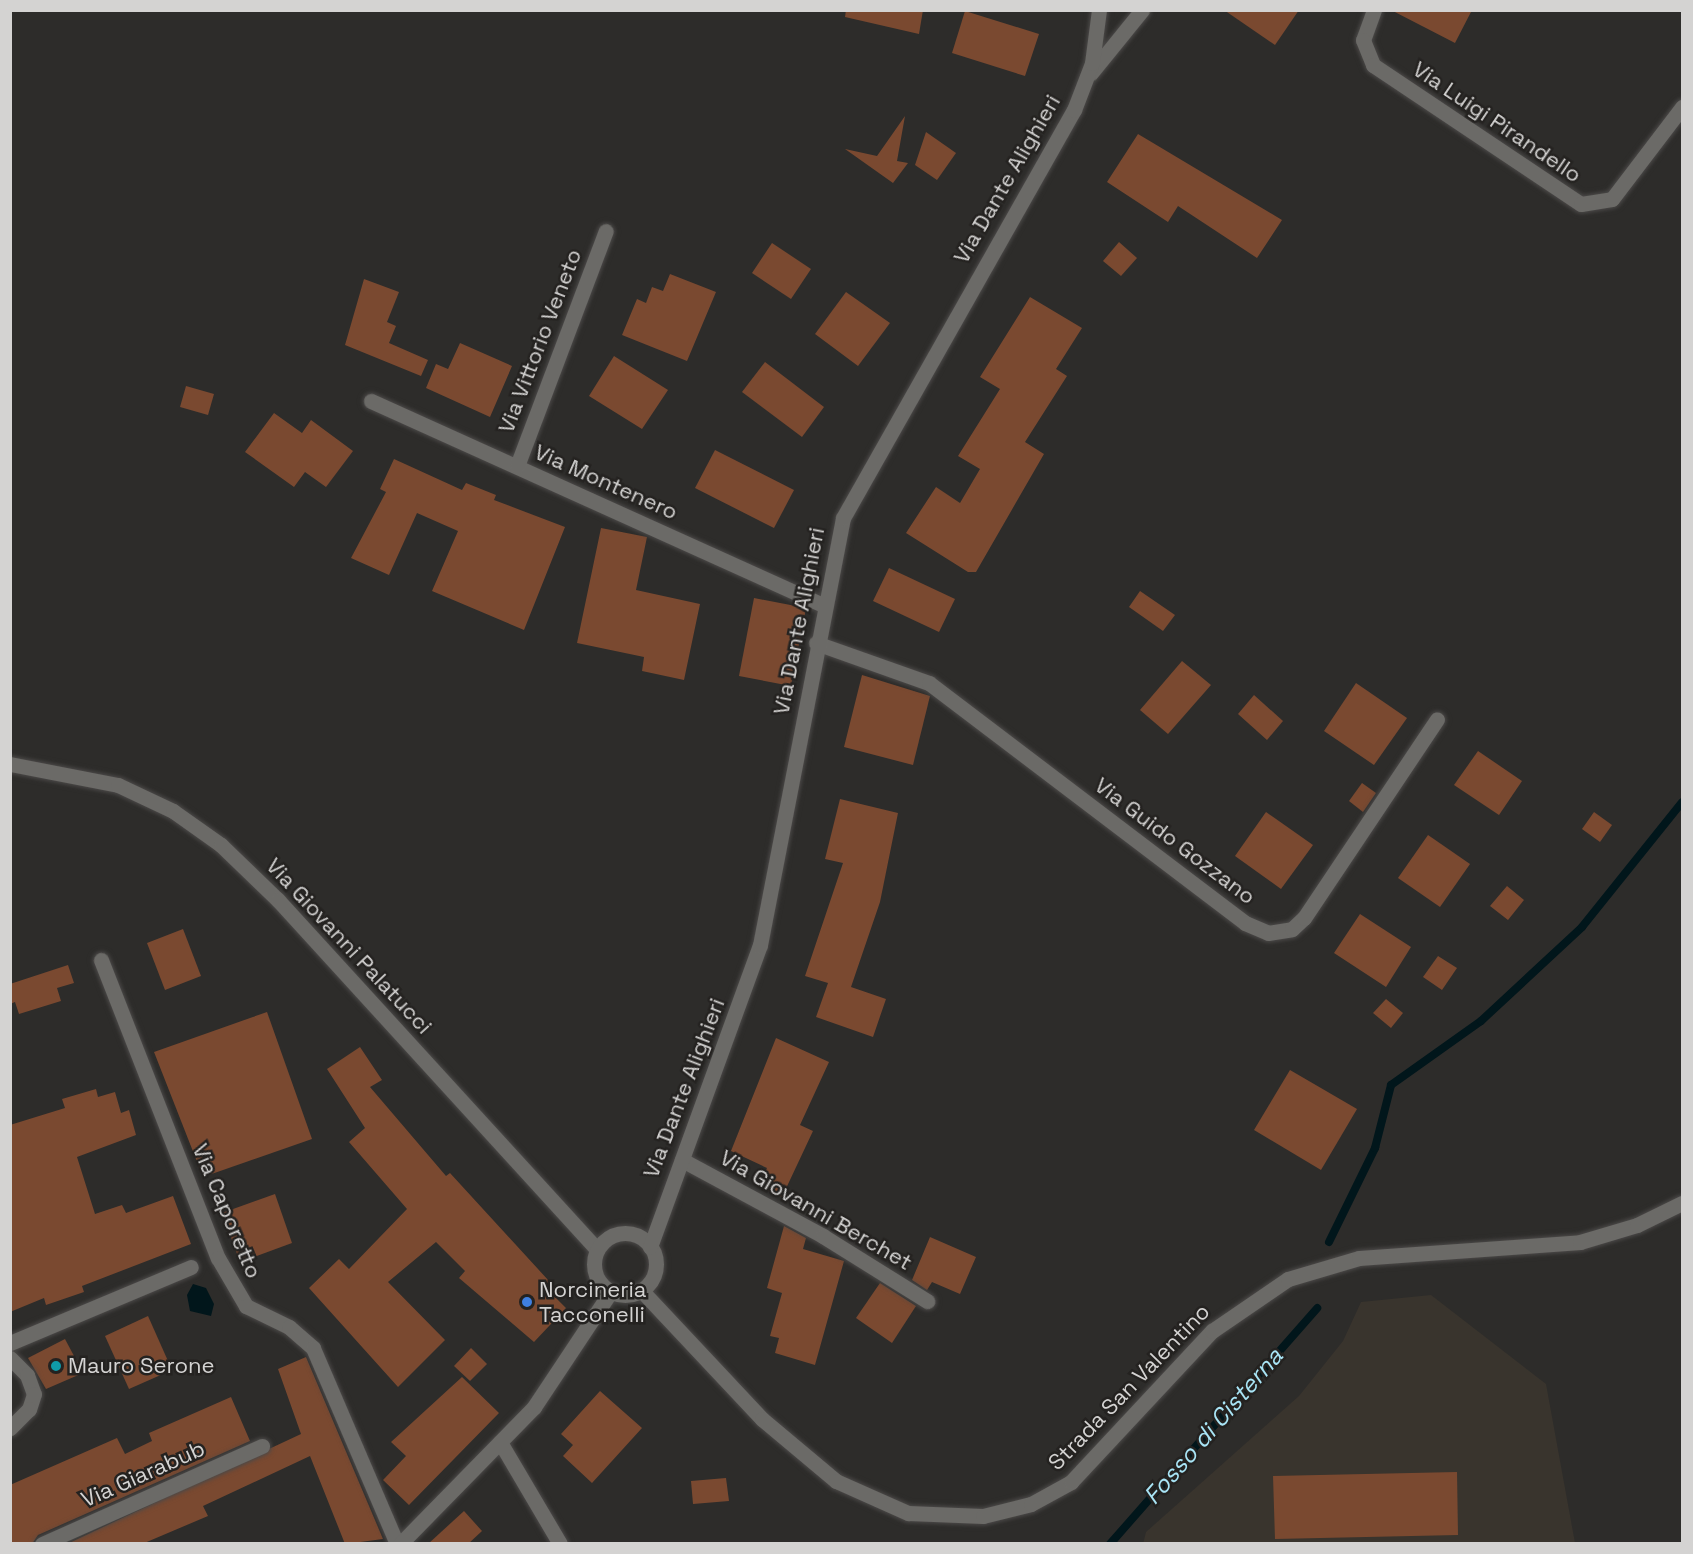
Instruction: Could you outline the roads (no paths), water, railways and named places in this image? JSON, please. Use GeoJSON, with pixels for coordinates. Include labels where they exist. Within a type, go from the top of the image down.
{"type":"FeatureCollection","features":[{"type":"Feature","properties":{"kind":"street","name":"Via Dante Alighieri"},"geometry":{"type":"LineString","coordinates":[[641,1290],[656,1265],[650,1247],[762,938],[833,549],[854,491],[1071,115],[1088,77],[1098,28],[1099,10]]}},
{"type":"Feature","properties":{"kind":"street"},"geometry":{"type":"LineString","coordinates":[[1098,28],[1106,10]]}},
{"type":"Feature","properties":{"kind":"street"},"geometry":{"type":"LineString","coordinates":[[1088,77],[1142,10]]}},
{"type":"Feature","properties":{"kind":"street","name":"Via Luigi Pirandello"},"geometry":{"type":"LineString","coordinates":[[1374,10],[1363,40],[1373,65],[1581,204],[1612,199],[1680,116]]}},
{"type":"Feature","properties":{"kind":"street","name":"Via Vittorio Veneto"},"geometry":{"type":"LineString","coordinates":[[517,466],[606,231]]}},
{"type":"Feature","properties":{"kind":"street","name":"Via Montenero"},"geometry":{"type":"LineString","coordinates":[[371,402],[822,605]]}},
{"type":"Feature","properties":{"kind":"street","name":"Via Guido Gozzano"},"geometry":{"type":"LineString","coordinates":[[816,643],[887,664],[936,688],[1245,923],[1268,933],[1292,929],[1304,918],[1437,719]]}},
{"type":"Feature","properties":{"kind":"street","name":"Via Giovanni Palatucci"},"geometry":{"type":"LineString","coordinates":[[10,764],[111,783],[162,805],[220,845],[278,900],[597,1249]]}},
{"type":"Feature","properties":{"kind":"street","name":"Via Caporetto"},"geometry":{"type":"LineString","coordinates":[[101,960],[235,1290],[250,1310],[289,1327],[313,1348],[398,1544]]}},
{"type":"Feature","properties":{"kind":"street","name":"Via Giovanni Berchet"},"geometry":{"type":"LineString","coordinates":[[682,1160],[823,1236],[927,1301]]}},
{"type":"Feature","properties":{"kind":"street","name":"Strada San Valentino"},"geometry":{"type":"LineString","coordinates":[[641,1290],[762,1419],[825,1474],[890,1508],[965,1517],[1017,1508],[1071,1482],[1212,1332],[1288,1279],[1337,1262],[1384,1255],[1580,1242],[1637,1225],[1683,1203]]}},
{"type":"Feature","properties":{"kind":"street"},"geometry":{"type":"LineString","coordinates":[[641,1290],[611,1291],[597,1277],[597,1249],[624,1233],[650,1247]]}},
{"type":"Feature","properties":{"kind":"street"},"geometry":{"type":"LineString","coordinates":[[10,1343],[191,1266]]}},
{"type":"Feature","properties":{"kind":"street"},"geometry":{"type":"LineString","coordinates":[[398,1544],[534,1407],[611,1291]]}},
{"type":"Feature","properties":{"kind":"street"},"geometry":{"type":"LineString","coordinates":[[10,1358],[27,1375],[34,1394],[28,1409],[10,1428]]}},
{"type":"Feature","properties":{"kind":"street"},"geometry":{"type":"LineString","coordinates":[[500,1442],[561,1544]]}},
{"type":"Feature","properties":{"kind":"street","name":"Via Giarabub"},"geometry":{"type":"LineString","coordinates":[[42,1544],[262,1446]]}},
{"type":"Feature","properties":{"kind":"waterway","name":"Fosso di Cisterna"},"geometry":{"type":"LineString","coordinates":[[1329,1242],[1375,1148],[1391,1085],[1481,1021],[1582,927],[1682,802]]}},
{"type":"Feature","properties":{"kind":"waterway","name":"Fosso di Cisterna"},"geometry":{"type":"LineString","coordinates":[[1110,1544],[1317,1308]]}},
{"type":"Feature","properties":{"kind":"place","name":"Norcineria Tacconelli"},"geometry":{"type":"Point","coordinates":[527,1302]}},
{"type":"Feature","properties":{"kind":"place","name":"Mauro Serone"},"geometry":{"type":"Point","coordinates":[56,1366]}}]}
